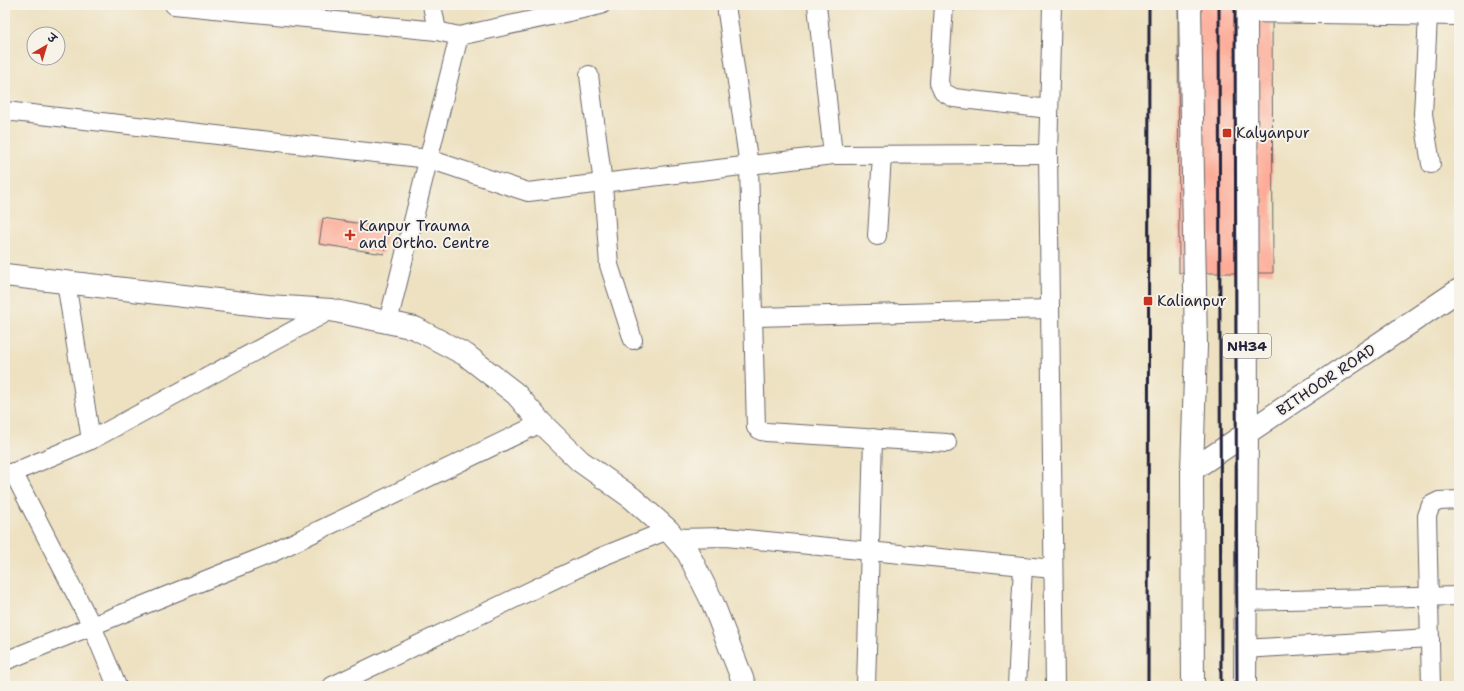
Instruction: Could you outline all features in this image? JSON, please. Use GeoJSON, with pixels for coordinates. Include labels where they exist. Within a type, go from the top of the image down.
{"type":"FeatureCollection","features":[{"type":"Feature","properties":{"kind":"main road"},"geometry":{"type":"LineString","coordinates":[[1190,5],[1196,346],[1192,470],[1193,686]]}},
{"type":"Feature","properties":{"kind":"main road","name":"NH34"},"geometry":{"type":"LineString","coordinates":[[1245,686],[1244,649],[1247,433],[1246,9]]}},
{"type":"Feature","properties":{"kind":"main road"},"geometry":{"type":"LineString","coordinates":[[5,275],[268,306],[330,310],[415,328],[466,355],[516,394],[541,423],[580,461],[632,498],[672,534],[688,553],[712,602],[745,686]]}},
{"type":"Feature","properties":{"kind":"main road","name":"BITHOOR ROAD"},"geometry":{"type":"LineString","coordinates":[[1192,470],[1459,290]]}},
{"type":"Feature","properties":{"kind":"street"},"geometry":{"type":"LineString","coordinates":[[174,5],[294,11],[436,31],[459,36],[601,5]]}},
{"type":"Feature","properties":{"kind":"street"},"geometry":{"type":"LineString","coordinates":[[432,5],[436,31]]}},
{"type":"Feature","properties":{"kind":"street"},"geometry":{"type":"LineString","coordinates":[[726,5],[749,166],[754,318],[755,423],[758,429],[766,432],[946,443]]}},
{"type":"Feature","properties":{"kind":"street"},"geometry":{"type":"LineString","coordinates":[[817,5],[833,155]]}},
{"type":"Feature","properties":{"kind":"street"},"geometry":{"type":"LineString","coordinates":[[944,5],[939,83],[943,92],[954,98],[1049,109]]}},
{"type":"Feature","properties":{"kind":"street"},"geometry":{"type":"LineString","coordinates":[[1052,5],[1048,154],[1055,686]]}},
{"type":"Feature","properties":{"kind":"street"},"geometry":{"type":"LineString","coordinates":[[1246,9],[1381,10],[1428,16],[1459,16]]}},
{"type":"Feature","properties":{"kind":"street"},"geometry":{"type":"LineString","coordinates":[[1428,16],[1423,114],[1431,164]]}},
{"type":"Feature","properties":{"kind":"street"},"geometry":{"type":"LineString","coordinates":[[388,322],[459,36]]}},
{"type":"Feature","properties":{"kind":"street"},"geometry":{"type":"LineString","coordinates":[[588,75],[603,184],[609,265],[633,340]]}},
{"type":"Feature","properties":{"kind":"street"},"geometry":{"type":"LineString","coordinates":[[5,111],[429,159],[528,192],[833,155],[1048,154]]}},
{"type":"Feature","properties":{"kind":"street"},"geometry":{"type":"LineString","coordinates":[[877,236],[882,155]]}},
{"type":"Feature","properties":{"kind":"street"},"geometry":{"type":"LineString","coordinates":[[66,282],[91,440]]}},
{"type":"Feature","properties":{"kind":"street"},"geometry":{"type":"LineString","coordinates":[[754,318],[1050,309]]}},
{"type":"Feature","properties":{"kind":"street"},"geometry":{"type":"LineString","coordinates":[[117,686],[92,626],[9,474],[91,440],[330,310]]}},
{"type":"Feature","properties":{"kind":"street"},"geometry":{"type":"LineString","coordinates":[[5,661],[270,554],[541,423]]}},
{"type":"Feature","properties":{"kind":"street"},"geometry":{"type":"LineString","coordinates":[[866,686],[873,438]]}},
{"type":"Feature","properties":{"kind":"street"},"geometry":{"type":"LineString","coordinates":[[1431,686],[1427,516],[1431,505],[1439,501],[1459,500]]}},
{"type":"Feature","properties":{"kind":"street"},"geometry":{"type":"LineString","coordinates":[[332,686],[601,557],[672,534],[871,551],[1053,569]]}},
{"type":"Feature","properties":{"kind":"street"},"geometry":{"type":"LineString","coordinates":[[1017,686],[1023,566]]}},
{"type":"Feature","properties":{"kind":"street"},"geometry":{"type":"LineString","coordinates":[[1245,601],[1428,598],[1459,596]]}},
{"type":"Feature","properties":{"kind":"street"},"geometry":{"type":"LineString","coordinates":[[1244,649],[1430,638]]}},
{"type":"Feature","properties":{"kind":"building"},"geometry":{"type":"Polygon","coordinates":[[[1178,5],[1272,5],[1273,273],[1179,273],[1178,5]]]}},
{"type":"Feature","properties":{"kind":"building"},"geometry":{"type":"Polygon","coordinates":[[[323,218],[388,228],[384,254],[319,244],[323,218]]]}},
{"type":"Feature","properties":{"kind":"railway"},"geometry":{"type":"LineString","coordinates":[[1148,686],[1149,5]]}},
{"type":"Feature","properties":{"kind":"railway"},"geometry":{"type":"LineString","coordinates":[[1219,5],[1221,686]]}},
{"type":"Feature","properties":{"kind":"railway"},"geometry":{"type":"LineString","coordinates":[[1235,5],[1237,686]]}},
{"type":"Feature","properties":{"kind":"place","name":"Kalyanpur"},"geometry":{"type":"Point","coordinates":[1227,133]}},
{"type":"Feature","properties":{"kind":"place","name":"Kanpur Trauma and Ortho. Centre"},"geometry":{"type":"Point","coordinates":[350,235]}},
{"type":"Feature","properties":{"kind":"place","name":"Kalianpur"},"geometry":{"type":"Point","coordinates":[1148,301]}}]}
